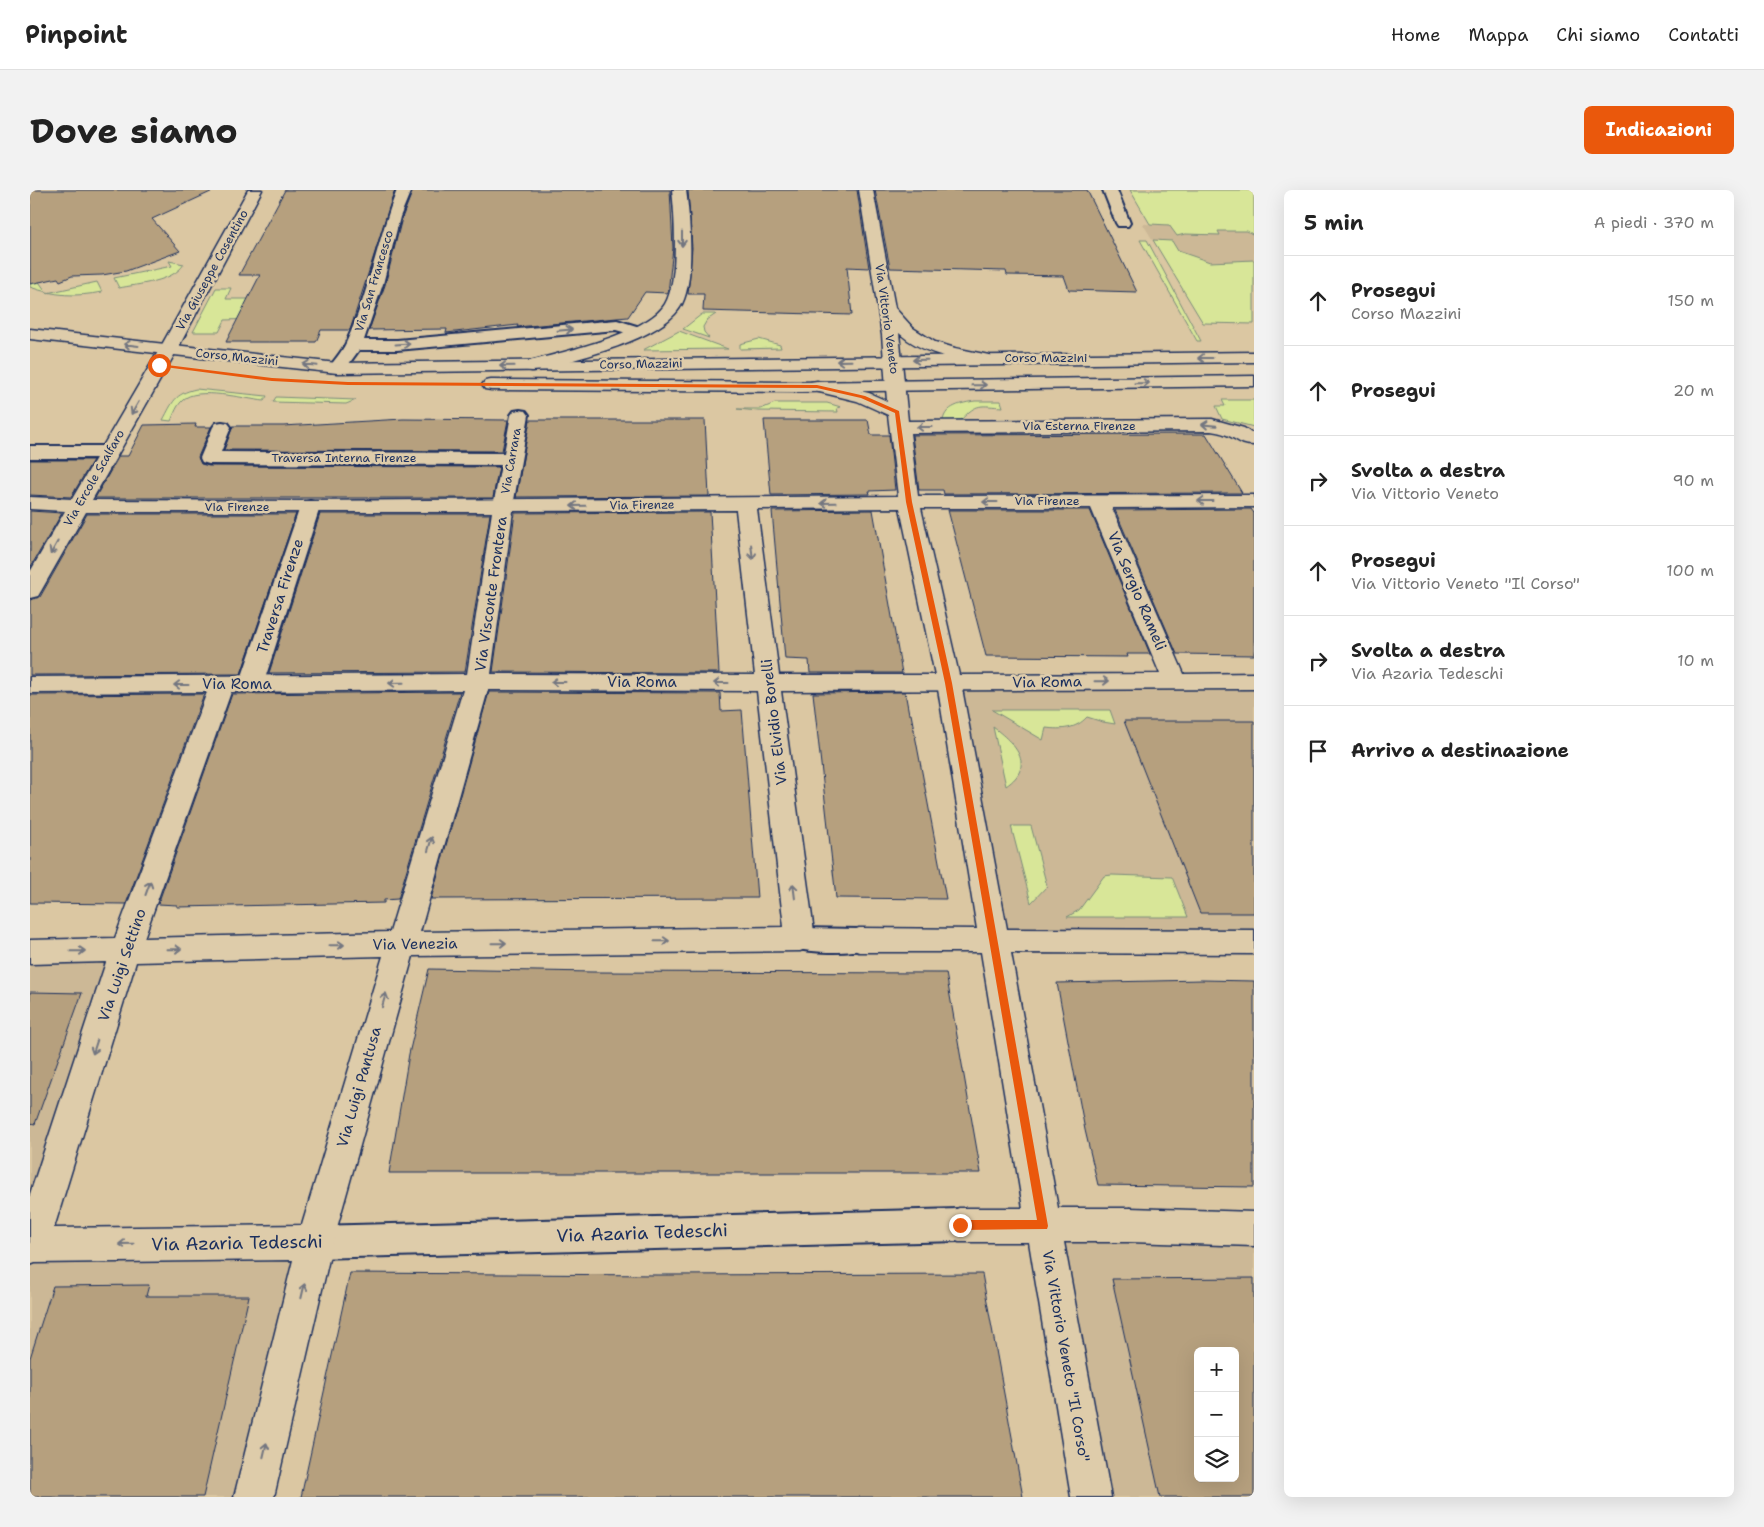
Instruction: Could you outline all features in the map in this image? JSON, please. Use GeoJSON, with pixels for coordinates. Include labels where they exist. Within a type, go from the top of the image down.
{"type":"FeatureCollection","features":[{"type":"Feature","properties":{"kind":"street","name":"Via Giuseppe Cosentino"},"geometry":{"type":"LineString","coordinates":[[168,361],[256,190]]}},
{"type":"Feature","properties":{"kind":"street"},"geometry":{"type":"LineString","coordinates":[[532,366],[607,344],[659,320],[673,305],[680,278],[682,245],[682,206],[679,190]]}},
{"type":"Feature","properties":{"kind":"street","name":"Via Vittorio Veneto"},"geometry":{"type":"LineString","coordinates":[[866,190],[892,335],[898,419],[909,502],[949,683]]}},
{"type":"Feature","properties":{"kind":"street"},"geometry":{"type":"LineString","coordinates":[[887,309],[908,334],[932,347],[983,359]]}},
{"type":"Feature","properties":{"kind":"street","name":"Corso Mazzini"},"geometry":{"type":"LineString","coordinates":[[30,334],[168,361]]}},
{"type":"Feature","properties":{"kind":"street","name":"Corso Mazzini"},"geometry":{"type":"LineString","coordinates":[[30,351],[168,361],[337,368],[1254,357]]}},
{"type":"Feature","properties":{"kind":"street","name":"Via Ercole Scalfaro"},"geometry":{"type":"LineString","coordinates":[[30,591],[109,452],[168,361]]}},
{"type":"Feature","properties":{"kind":"street"},"geometry":{"type":"LineString","coordinates":[[300,381],[407,384]]}},
{"type":"Feature","properties":{"kind":"street","name":"Corso Mazzini"},"geometry":{"type":"LineString","coordinates":[[476,385],[896,386],[1254,381]]}},
{"type":"Feature","properties":{"kind":"street"},"geometry":{"type":"LineString","coordinates":[[817,386],[863,397],[898,419]]}},
{"type":"Feature","properties":{"kind":"street","name":"Via Esterna Firenze"},"geometry":{"type":"LineString","coordinates":[[898,419],[1212,425],[1237,432],[1251,444]]}},
{"type":"Feature","properties":{"kind":"street","name":"Via Sergio Rameli"},"geometry":{"type":"LineString","coordinates":[[1099,501],[1175,680]]}},
{"type":"Feature","properties":{"kind":"street","name":"Via Firenze"},"geometry":{"type":"LineString","coordinates":[[30,503],[109,507],[310,508],[909,502],[1254,501]]}},
{"type":"Feature","properties":{"kind":"street","name":"Via Elvidio Borelli"},"geometry":{"type":"LineString","coordinates":[[746,504],[770,682],[800,939]]}},
{"type":"Feature","properties":{"kind":"street","name":"Via Visconte Frontera"},"geometry":{"type":"LineString","coordinates":[[478,682],[503,506]]}},
{"type":"Feature","properties":{"kind":"street","name":"Via Roma"},"geometry":{"type":"LineString","coordinates":[[30,685],[478,682],[949,683],[1254,680]]}},
{"type":"Feature","properties":{"kind":"street","name":"Via Luigi Pantusa"},"geometry":{"type":"LineString","coordinates":[[254,1497],[314,1242],[478,682]]}},
{"type":"Feature","properties":{"kind":"street","name":"Via Vittorio Veneto \"Il Corso\""},"geometry":{"type":"LineString","coordinates":[[949,683],[1091,1497]]}},
{"type":"Feature","properties":{"kind":"street","name":"Via Luigi Settino"},"geometry":{"type":"LineString","coordinates":[[30,1247],[126,950],[222,684]]}},
{"type":"Feature","properties":{"kind":"street","name":"Via Venezia"},"geometry":{"type":"LineString","coordinates":[[30,952],[400,944],[800,939]]}},
{"type":"Feature","properties":{"kind":"street"},"geometry":{"type":"LineString","coordinates":[[859,940],[1254,942]]}},
{"type":"Feature","properties":{"kind":"street","name":"Via Azaria Tedeschi"},"geometry":{"type":"LineString","coordinates":[[960,1225],[1254,1229]]}},
{"type":"Feature","properties":{"kind":"street","name":"Via Azaria Tedeschi"},"geometry":{"type":"LineString","coordinates":[[30,1247],[314,1242]]}},
{"type":"Feature","properties":{"kind":"lane","name":"Via San Francesco"},"geometry":{"type":"LineString","coordinates":[[337,368],[354,345],[393,217],[404,190]]}},
{"type":"Feature","properties":{"kind":"lane"},"geometry":{"type":"LineString","coordinates":[[1110,190],[1122,223]]}},
{"type":"Feature","properties":{"kind":"lane"},"geometry":{"type":"LineString","coordinates":[[354,345],[397,345],[617,325],[637,331]]}},
{"type":"Feature","properties":{"kind":"lane","name":"Via Carrara"},"geometry":{"type":"LineString","coordinates":[[503,506],[520,415]]}},
{"type":"Feature","properties":{"kind":"lane","name":"Traversa Interna Firenze"},"geometry":{"type":"LineString","coordinates":[[222,426],[209,458],[513,459]]}},
{"type":"Feature","properties":{"kind":"lane"},"geometry":{"type":"LineString","coordinates":[[30,452],[109,452]]}},
{"type":"Feature","properties":{"kind":"lane","name":"Traversa Firenze"},"geometry":{"type":"LineString","coordinates":[[251,684],[310,508]]}},
{"type":"Feature","properties":{"kind":"lane"},"geometry":{"type":"LineString","coordinates":[[800,939],[859,940]]}},
{"type":"Feature","properties":{"kind":"lane","name":"Via Azaria Tedeschi"},"geometry":{"type":"LineString","coordinates":[[314,1242],[960,1225]]}},
{"type":"Feature","properties":{"kind":"shaded area"},"geometry":{"type":"Polygon","coordinates":[[[1143,224],[1254,227],[1254,324],[1203,323],[1143,224]]]}},
{"type":"Feature","properties":{"kind":"shaded area"},"geometry":{"type":"Polygon","coordinates":[[[1254,681],[1254,942],[994,940],[949,683],[1254,681]]]}},
{"type":"Feature","properties":{"kind":"shaded area"},"geometry":{"type":"Polygon","coordinates":[[[125,950],[31,1246],[315,1242],[254,1497],[30,1497],[30,952],[125,950]]]}},
{"type":"Feature","properties":{"kind":"shaded area"},"geometry":{"type":"Polygon","coordinates":[[[1043,1225],[1254,1229],[1254,1497],[1091,1497],[1043,1225]]]}},
{"type":"Feature","properties":{"kind":"green space"},"geometry":{"type":"Polygon","coordinates":[[[1130,190],[1254,190],[1254,235],[1247,231],[1218,231],[1220,235],[1185,234],[1177,236],[1169,225],[1150,224],[1130,190]]]}},
{"type":"Feature","properties":{"kind":"green space"},"geometry":{"type":"Polygon","coordinates":[[[1140,240],[1147,240],[1201,341],[1197,341],[1140,240]]]}},
{"type":"Feature","properties":{"kind":"green space"},"geometry":{"type":"Polygon","coordinates":[[[1153,240],[1172,241],[1178,251],[1210,262],[1254,260],[1254,324],[1203,323],[1153,240]]]}},
{"type":"Feature","properties":{"kind":"green space"},"geometry":{"type":"Polygon","coordinates":[[[169,261],[184,264],[172,275],[145,283],[119,288],[114,278],[172,266],[169,261]]]}},
{"type":"Feature","properties":{"kind":"green space"},"geometry":{"type":"Polygon","coordinates":[[[30,269],[46,292],[30,287],[30,269]]]}},
{"type":"Feature","properties":{"kind":"green space"},"geometry":{"type":"Polygon","coordinates":[[[97,282],[102,292],[66,295],[49,292],[97,282]]]}},
{"type":"Feature","properties":{"kind":"green space"},"geometry":{"type":"Polygon","coordinates":[[[216,288],[231,288],[226,299],[264,299],[255,319],[225,320],[219,332],[193,332],[216,288]]]}},
{"type":"Feature","properties":{"kind":"green space"},"geometry":{"type":"Polygon","coordinates":[[[702,314],[716,314],[707,320],[703,327],[704,332],[709,338],[683,329],[702,314]]]}},
{"type":"Feature","properties":{"kind":"green space"},"geometry":{"type":"Polygon","coordinates":[[[679,331],[728,349],[643,350],[679,331]]]}},
{"type":"Feature","properties":{"kind":"green space"},"geometry":{"type":"Polygon","coordinates":[[[759,339],[780,345],[781,348],[740,349],[740,344],[759,339]]]}},
{"type":"Feature","properties":{"kind":"green space"},"geometry":{"type":"Polygon","coordinates":[[[196,389],[267,396],[264,401],[210,394],[189,396],[179,404],[171,421],[163,420],[179,396],[196,389]]]}},
{"type":"Feature","properties":{"kind":"green space"},"geometry":{"type":"Polygon","coordinates":[[[276,397],[356,400],[346,404],[273,402],[276,397]]]}},
{"type":"Feature","properties":{"kind":"green space"},"geometry":{"type":"Polygon","coordinates":[[[1222,400],[1254,400],[1254,427],[1222,419],[1216,406],[1225,406],[1222,400]]]}},
{"type":"Feature","properties":{"kind":"green space"},"geometry":{"type":"Polygon","coordinates":[[[975,401],[1001,401],[1003,407],[980,406],[971,410],[961,420],[943,421],[947,412],[955,406],[975,401]]]}},
{"type":"Feature","properties":{"kind":"green space"},"geometry":{"type":"Polygon","coordinates":[[[775,403],[827,403],[841,407],[837,408],[838,412],[737,409],[761,409],[775,403]]]}},
{"type":"Feature","properties":{"kind":"green space"},"geometry":{"type":"Polygon","coordinates":[[[992,710],[1110,710],[1115,724],[1087,717],[1078,724],[1068,728],[1046,728],[1043,740],[992,710]]]}},
{"type":"Feature","properties":{"kind":"green space"},"geometry":{"type":"Polygon","coordinates":[[[993,727],[1015,747],[1021,762],[1020,770],[1015,778],[1006,786],[993,727]]]}},
{"type":"Feature","properties":{"kind":"green space"},"geometry":{"type":"Polygon","coordinates":[[[1011,826],[1031,826],[1047,886],[1031,903],[1011,826]]]}},
{"type":"Feature","properties":{"kind":"green space"},"geometry":{"type":"Polygon","coordinates":[[[1104,876],[1172,877],[1188,917],[1067,917],[1079,910],[1104,876]]]}},
{"type":"Feature","properties":{"kind":"building"},"geometry":{"type":"Polygon","coordinates":[[[30,190],[215,190],[152,219],[180,251],[126,271],[102,275],[72,276],[60,281],[58,278],[30,284],[30,190]]]}},
{"type":"Feature","properties":{"kind":"building"},"geometry":{"type":"Polygon","coordinates":[[[285,190],[395,190],[350,330],[321,330],[316,342],[226,342],[260,275],[239,275],[285,190]]]}},
{"type":"Feature","properties":{"kind":"building"},"geometry":{"type":"Polygon","coordinates":[[[413,190],[670,190],[673,248],[668,293],[645,292],[628,317],[517,327],[518,325],[446,333],[447,329],[369,330],[385,285],[402,218],[413,190]]]}},
{"type":"Feature","properties":{"kind":"building"},"geometry":{"type":"Polygon","coordinates":[[[688,190],[857,190],[869,268],[847,267],[852,315],[703,311],[704,294],[688,294],[692,248],[688,190]]]}},
{"type":"Feature","properties":{"kind":"building"},"geometry":{"type":"Polygon","coordinates":[[[875,190],[1087,190],[1137,292],[1069,290],[1064,276],[1007,275],[1006,271],[890,268],[875,190]]]}},
{"type":"Feature","properties":{"kind":"building"},"geometry":{"type":"Polygon","coordinates":[[[403,419],[508,420],[502,451],[224,450],[233,426],[283,426],[403,419]]]}},
{"type":"Feature","properties":{"kind":"building"},"geometry":{"type":"Polygon","coordinates":[[[530,420],[705,420],[709,496],[516,497],[530,420]]]}},
{"type":"Feature","properties":{"kind":"building"},"geometry":{"type":"Polygon","coordinates":[[[764,420],[868,420],[871,435],[889,435],[895,490],[869,491],[870,494],[771,495],[764,420]]]}},
{"type":"Feature","properties":{"kind":"building"},"geometry":{"type":"Polygon","coordinates":[[[196,424],[195,427],[211,427],[198,457],[201,464],[209,466],[499,467],[493,498],[95,498],[119,456],[128,456],[144,425],[196,424]]]}},
{"type":"Feature","properties":{"kind":"building"},"geometry":{"type":"Polygon","coordinates":[[[1206,434],[1242,493],[944,494],[943,490],[919,490],[912,435],[1206,434]]]}},
{"type":"Feature","properties":{"kind":"building"},"geometry":{"type":"Polygon","coordinates":[[[30,460],[93,460],[71,497],[30,495],[30,460]]]}},
{"type":"Feature","properties":{"kind":"building"},"geometry":{"type":"Polygon","coordinates":[[[1251,509],[1254,513],[1254,655],[1177,654],[1115,510],[1251,509]]]}},
{"type":"Feature","properties":{"kind":"building"},"geometry":{"type":"Polygon","coordinates":[[[873,510],[902,673],[810,673],[809,660],[785,659],[772,511],[873,510]]]}},
{"type":"Feature","properties":{"kind":"building"},"geometry":{"type":"Polygon","coordinates":[[[948,510],[1090,510],[1150,654],[1127,654],[1128,657],[986,656],[948,510]]]}},
{"type":"Feature","properties":{"kind":"building"},"geometry":{"type":"Polygon","coordinates":[[[30,511],[62,513],[30,568],[30,511]]]}},
{"type":"Feature","properties":{"kind":"building"},"geometry":{"type":"Polygon","coordinates":[[[710,512],[719,673],[493,672],[515,513],[710,512]]]}},
{"type":"Feature","properties":{"kind":"building"},"geometry":{"type":"Polygon","coordinates":[[[87,514],[296,514],[241,674],[30,675],[30,600],[40,597],[87,514]]]}},
{"type":"Feature","properties":{"kind":"building"},"geometry":{"type":"Polygon","coordinates":[[[320,514],[490,514],[465,672],[269,673],[320,514]]]}},
{"type":"Feature","properties":{"kind":"building"},"geometry":{"type":"Polygon","coordinates":[[[460,692],[398,899],[384,900],[384,903],[177,907],[177,905],[158,904],[232,694],[460,692]]]}},
{"type":"Feature","properties":{"kind":"building"},"geometry":{"type":"Polygon","coordinates":[[[489,692],[720,693],[721,711],[742,710],[757,898],[431,899],[489,692]]]}},
{"type":"Feature","properties":{"kind":"building"},"geometry":{"type":"Polygon","coordinates":[[[905,692],[909,714],[911,714],[946,899],[836,898],[813,693],[905,692]]]}},
{"type":"Feature","properties":{"kind":"building"},"geometry":{"type":"Polygon","coordinates":[[[204,694],[126,904],[30,903],[30,695],[204,694]]]}},
{"type":"Feature","properties":{"kind":"building"},"geometry":{"type":"Polygon","coordinates":[[[1124,721],[1254,721],[1254,913],[1200,913],[1124,721]]]}},
{"type":"Feature","properties":{"kind":"building"},"geometry":{"type":"Polygon","coordinates":[[[429,969],[592,972],[946,973],[981,1173],[389,1173],[409,1054],[429,969]]]}},
{"type":"Feature","properties":{"kind":"building"},"geometry":{"type":"Polygon","coordinates":[[[1202,980],[1254,981],[1254,1187],[1098,1185],[1085,1130],[1057,983],[1202,980]]]}},
{"type":"Feature","properties":{"kind":"building"},"geometry":{"type":"Polygon","coordinates":[[[30,992],[82,993],[35,1124],[30,1123],[30,992]]]}},
{"type":"Feature","properties":{"kind":"building"},"geometry":{"type":"Polygon","coordinates":[[[350,1273],[660,1275],[982,1274],[1023,1497],[301,1497],[350,1273]]]}},
{"type":"Feature","properties":{"kind":"building"},"geometry":{"type":"Polygon","coordinates":[[[1254,1278],[1254,1497],[1160,1497],[1112,1279],[1254,1278]]]}},
{"type":"Feature","properties":{"kind":"building"},"geometry":{"type":"Polygon","coordinates":[[[149,1285],[146,1296],[249,1296],[203,1497],[30,1497],[30,1358],[53,1286],[149,1285]]]}},
{"type":"Feature","properties":{"kind":"route"},"geometry":{"type":"LineString","coordinates":[[159,365],[272,380],[348,384],[817,386],[863,397],[897,412],[909,502],[949,683],[1043,1226],[960,1225]]}}]}
